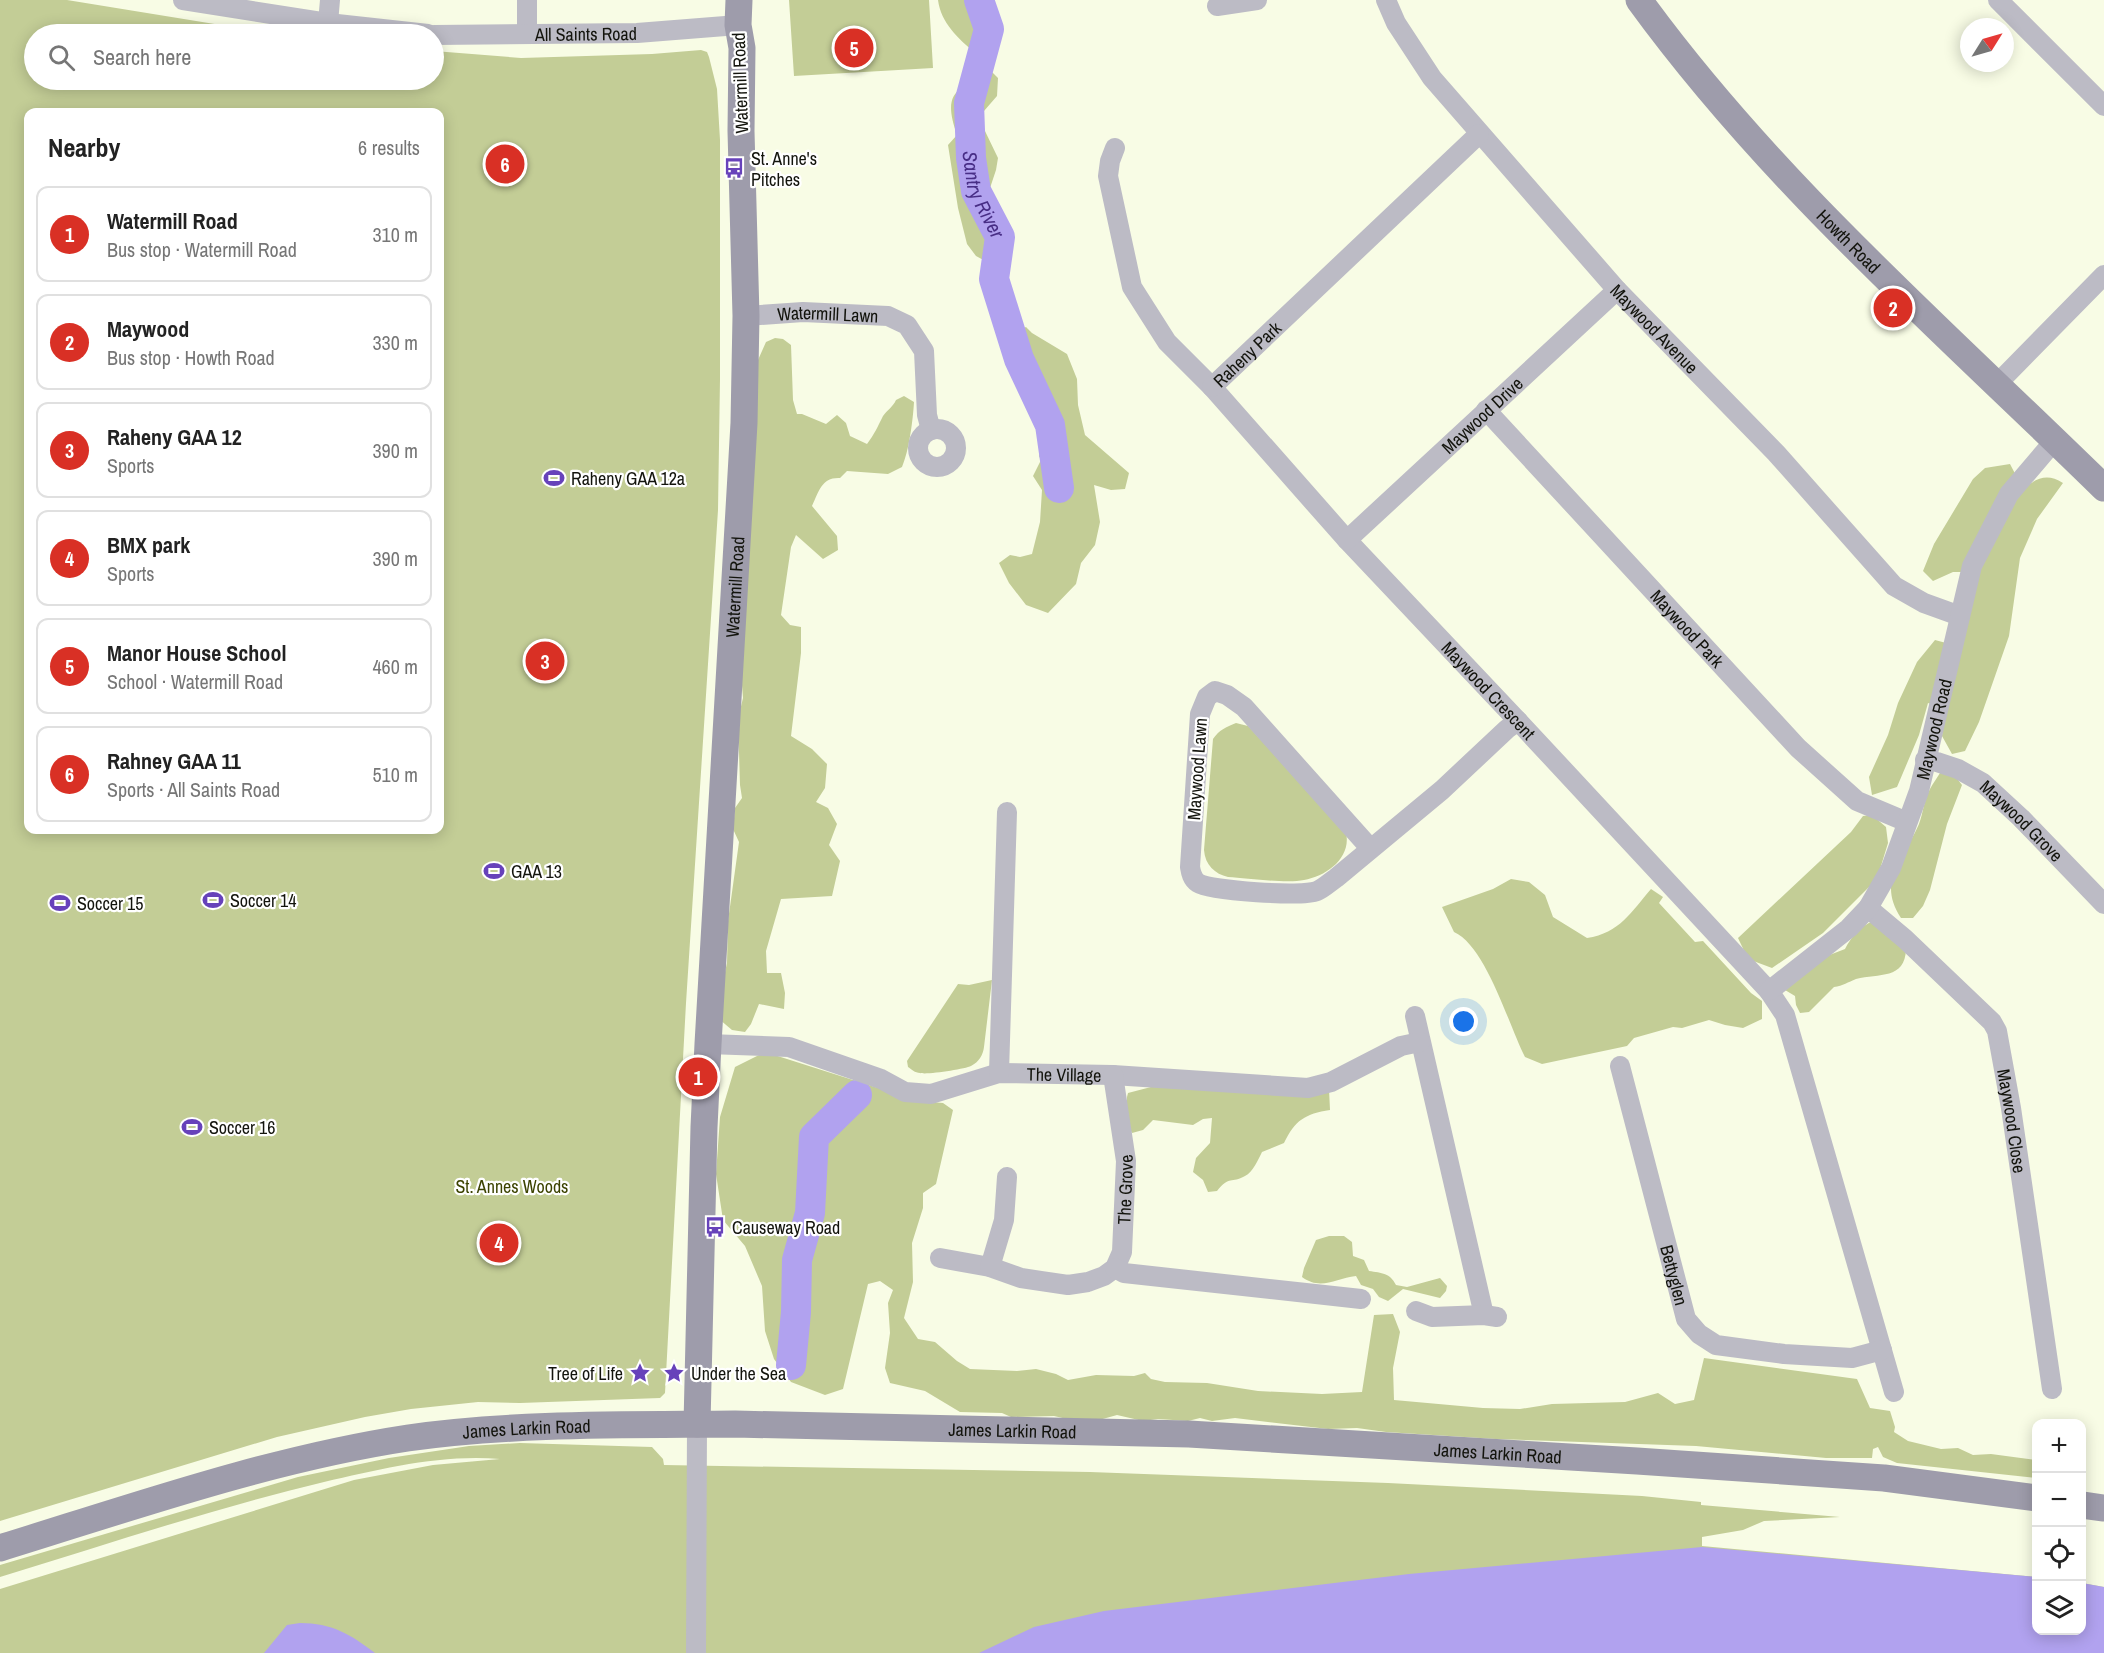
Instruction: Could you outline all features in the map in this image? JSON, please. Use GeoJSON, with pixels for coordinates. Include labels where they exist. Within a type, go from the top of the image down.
{"type":"FeatureCollection","features":[{"type":"Feature","properties":{"kind":"main road","name":"Howth Road"},"geometry":{"type":"LineString","coordinates":[[1639,0],[1757,147],[1829,223],[2104,488]]}},
{"type":"Feature","properties":{"kind":"main road","name":"Watermill Road"},"geometry":{"type":"LineString","coordinates":[[698,1424],[708,1044],[738,547],[746,316],[741,131],[742,48],[739,13]]}},
{"type":"Feature","properties":{"kind":"main road","name":"James Larkin Road"},"geometry":{"type":"LineString","coordinates":[[0,1548],[139,1505],[285,1464],[356,1447],[408,1438],[491,1430],[698,1424],[1201,1434],[1884,1478],[2032,1497]]}},
{"type":"Feature","properties":{"kind":"main road"},"geometry":{"type":"LineString","coordinates":[[2086,1506],[2104,1508]]}},
{"type":"Feature","properties":{"kind":"street"},"geometry":{"type":"LineString","coordinates":[[183,0],[337,24]]}},
{"type":"Feature","properties":{"kind":"street"},"geometry":{"type":"LineString","coordinates":[[328,23],[330,0]]}},
{"type":"Feature","properties":{"kind":"street"},"geometry":{"type":"LineString","coordinates":[[526,0],[527,34]]}},
{"type":"Feature","properties":{"kind":"street"},"geometry":{"type":"LineString","coordinates":[[1217,6],[1257,0]]}},
{"type":"Feature","properties":{"kind":"street","name":"Maywood Avenue"},"geometry":{"type":"LineString","coordinates":[[1386,0],[1396,23],[1432,78],[1617,290],[1776,453],[1894,586],[1924,603],[1960,616]]}},
{"type":"Feature","properties":{"kind":"street"},"geometry":{"type":"LineString","coordinates":[[1998,0],[2104,106]]}},
{"type":"Feature","properties":{"kind":"street","name":"All Saints Road"},"geometry":{"type":"LineString","coordinates":[[444,35],[638,33],[739,13]]}},
{"type":"Feature","properties":{"kind":"street","name":"Raheny Park"},"geometry":{"type":"LineString","coordinates":[[1115,148],[1108,176],[1132,287],[1167,342],[1212,387],[1479,134]]}},
{"type":"Feature","properties":{"kind":"street"},"geometry":{"type":"LineString","coordinates":[[1996,385],[2104,275]]}},
{"type":"Feature","properties":{"kind":"street","name":"Maywood Drive"},"geometry":{"type":"LineString","coordinates":[[1347,540],[1617,290]]}},
{"type":"Feature","properties":{"kind":"street","name":"Watermill Lawn"},"geometry":{"type":"LineString","coordinates":[[746,316],[802,312],[888,315],[907,325],[924,351],[927,415],[931,430]]}},
{"type":"Feature","properties":{"kind":"street","name":"Maywood Crescent"},"geometry":{"type":"LineString","coordinates":[[1212,387],[1347,540],[1769,991]]}},
{"type":"Feature","properties":{"kind":"street","name":"Maywood Park"},"geometry":{"type":"LineString","coordinates":[[1486,410],[1798,748],[1857,801],[1907,822]]}},
{"type":"Feature","properties":{"kind":"street","name":"Maywood Road"},"geometry":{"type":"LineString","coordinates":[[1769,991],[1849,928],[1868,908],[1891,868],[1919,791],[1972,566],[2009,494],[2055,440]]}},
{"type":"Feature","properties":{"kind":"street","name":"Maywood Lawn"},"geometry":{"type":"LineString","coordinates":[[1370,848],[1244,708],[1227,695],[1215,692],[1207,697],[1200,714],[1190,867],[1192,877],[1199,884],[1225,889],[1302,894],[1317,891],[1336,878],[1442,790],[1518,721]]}},
{"type":"Feature","properties":{"kind":"street","name":"Maywood Grove"},"geometry":{"type":"LineString","coordinates":[[1925,760],[1958,769],[1983,783],[2021,818],[2104,904]]}},
{"type":"Feature","properties":{"kind":"street"},"geometry":{"type":"LineString","coordinates":[[999,1073],[1007,812]]}},
{"type":"Feature","properties":{"kind":"street","name":"Maywood Close"},"geometry":{"type":"LineString","coordinates":[[1868,908],[1922,955],[1992,1022],[1997,1031],[2011,1108],[2052,1389]]}},
{"type":"Feature","properties":{"kind":"street"},"geometry":{"type":"LineString","coordinates":[[1769,991],[1785,1015],[1894,1392]]}},
{"type":"Feature","properties":{"kind":"street"},"geometry":{"type":"LineString","coordinates":[[1415,1016],[1491,1316],[1432,1317],[1416,1311]]}},
{"type":"Feature","properties":{"kind":"street","name":"The Village"},"geometry":{"type":"LineString","coordinates":[[708,1044],[789,1047],[881,1079],[905,1092],[931,1094],[999,1073],[1113,1075],[1308,1088],[1330,1082],[1401,1046],[1420,1042]]}},
{"type":"Feature","properties":{"kind":"street","name":"Bettyglen"},"geometry":{"type":"LineString","coordinates":[[1620,1066],[1686,1319],[1699,1334],[1716,1346],[1784,1354],[1852,1358],[1882,1350]]}},
{"type":"Feature","properties":{"kind":"street","name":"The Grove"},"geometry":{"type":"LineString","coordinates":[[1113,1075],[1126,1161],[1122,1252],[1115,1268]]}},
{"type":"Feature","properties":{"kind":"street"},"geometry":{"type":"LineString","coordinates":[[990,1267],[1004,1220],[1007,1177]]}},
{"type":"Feature","properties":{"kind":"street"},"geometry":{"type":"LineString","coordinates":[[940,1258],[990,1267],[1021,1278],[1068,1285],[1088,1282],[1104,1276],[1115,1268],[1124,1273],[1361,1299]]}},
{"type":"Feature","properties":{"kind":"street"},"geometry":{"type":"LineString","coordinates":[[696,1653],[698,1424]]}},
{"type":"Feature","properties":{"kind":"green space","name":"St. Annes Woods"},"geometry":{"type":"Polygon","coordinates":[[[0,0],[67,0],[215,24],[24,24],[24,90],[444,90],[444,52],[521,58],[652,54],[701,50],[707,52],[717,89],[720,140],[718,510],[686,1003],[665,1393],[660,1398],[520,1403],[478,1402],[411,1409],[277,1437],[0,1521],[0,0]]]}},
{"type":"Feature","properties":{"kind":"green space"},"geometry":{"type":"Polygon","coordinates":[[[789,0],[929,0],[933,68],[794,76],[789,0]]]}},
{"type":"Feature","properties":{"kind":"green space"},"geometry":{"type":"Polygon","coordinates":[[[938,0],[988,0],[994,14],[991,25],[991,46],[975,53],[947,23],[938,0]]]}},
{"type":"Feature","properties":{"kind":"green space"},"geometry":{"type":"Polygon","coordinates":[[[992,72],[998,78],[997,96],[984,111],[984,129],[998,158],[988,194],[1003,225],[1006,258],[989,263],[976,256],[967,244],[958,208],[948,145],[957,135],[951,109],[955,94],[969,83],[992,72]]]}},
{"type":"Feature","properties":{"kind":"green space"},"geometry":{"type":"Polygon","coordinates":[[[1026,327],[1067,354],[1077,379],[1078,405],[1085,435],[1129,473],[1125,489],[1111,490],[1094,485],[1100,522],[1095,545],[1081,563],[1076,584],[1048,613],[1026,605],[1009,583],[999,563],[1010,555],[1020,557],[1032,554],[1040,522],[1042,490],[1033,476],[1041,460],[1039,456],[1044,432],[1031,396],[1022,384],[1016,360],[1008,350],[1007,335],[1026,327]]]}},
{"type":"Feature","properties":{"kind":"green space"},"geometry":{"type":"Polygon","coordinates":[[[775,338],[783,339],[791,345],[793,400],[797,414],[826,424],[837,415],[846,423],[850,436],[867,444],[883,416],[896,400],[904,396],[914,402],[909,444],[902,467],[888,474],[847,471],[840,478],[825,482],[819,490],[812,506],[837,536],[838,550],[823,559],[796,535],[791,547],[781,615],[790,625],[801,627],[801,653],[791,736],[812,749],[827,764],[825,788],[816,802],[828,808],[837,824],[829,845],[840,861],[832,896],[781,899],[766,951],[767,973],[781,973],[785,993],[784,1009],[759,1004],[745,1032],[732,1030],[719,1019],[721,990],[727,963],[728,921],[739,842],[733,829],[735,808],[742,798],[738,719],[743,698],[741,673],[758,360],[766,342],[775,338]]]}},
{"type":"Feature","properties":{"kind":"green space"},"geometry":{"type":"Polygon","coordinates":[[[2010,464],[2023,489],[2042,478],[2052,478],[2063,483],[2037,519],[2020,558],[2009,636],[1979,722],[1965,751],[1952,754],[1942,736],[1945,709],[1928,703],[1919,735],[1897,787],[1872,795],[1869,777],[1917,662],[1935,640],[1961,647],[1962,572],[1953,572],[1933,581],[1923,571],[1934,544],[1973,479],[1985,468],[2010,464]]]}},
{"type":"Feature","properties":{"kind":"green space"},"geometry":{"type":"Polygon","coordinates":[[[1236,723],[1248,726],[1345,829],[1346,848],[1342,856],[1337,863],[1322,874],[1304,880],[1288,881],[1228,877],[1219,874],[1209,864],[1204,850],[1213,739],[1223,729],[1236,723]]]}},
{"type":"Feature","properties":{"kind":"green space"},"geometry":{"type":"Polygon","coordinates":[[[1951,771],[1962,785],[1947,824],[1930,890],[1923,906],[1913,918],[1901,918],[1891,892],[1895,870],[1919,824],[1931,787],[1940,773],[1951,771]]]}},
{"type":"Feature","properties":{"kind":"green space"},"geometry":{"type":"Polygon","coordinates":[[[1872,815],[1886,827],[1888,843],[1877,879],[1823,933],[1772,968],[1748,959],[1738,938],[1851,832],[1863,816],[1872,815]]]}},
{"type":"Feature","properties":{"kind":"green space"},"geometry":{"type":"Polygon","coordinates":[[[1511,879],[1529,882],[1545,895],[1553,917],[1587,938],[1608,931],[1624,920],[1651,889],[1663,897],[1659,903],[1695,942],[1703,941],[1751,993],[1762,1001],[1762,1019],[1743,1028],[1709,1020],[1682,1028],[1673,1027],[1634,1038],[1627,1046],[1542,1064],[1525,1057],[1486,970],[1466,940],[1454,932],[1442,907],[1493,889],[1511,879]]]}},
{"type":"Feature","properties":{"kind":"green space"},"geometry":{"type":"Polygon","coordinates":[[[1874,921],[1906,949],[1905,959],[1901,966],[1896,971],[1856,979],[1834,987],[1809,1012],[1800,1013],[1795,996],[1785,990],[1814,961],[1845,949],[1857,932],[1874,921]]]}},
{"type":"Feature","properties":{"kind":"green space"},"geometry":{"type":"Polygon","coordinates":[[[992,980],[984,1047],[978,1060],[967,1067],[930,1073],[916,1072],[908,1067],[907,1061],[958,984],[969,985],[992,980]]]}},
{"type":"Feature","properties":{"kind":"green space"},"geometry":{"type":"Polygon","coordinates":[[[765,1052],[919,1101],[943,1103],[953,1110],[936,1184],[923,1193],[923,1208],[912,1243],[913,1282],[904,1318],[918,1339],[935,1342],[970,1369],[1017,1371],[1036,1369],[1068,1380],[1096,1375],[1134,1376],[1145,1373],[1151,1379],[1165,1382],[1207,1383],[1258,1391],[1322,1394],[1362,1392],[1374,1315],[1393,1314],[1400,1332],[1393,1368],[1394,1400],[1520,1409],[1552,1404],[1625,1402],[1658,1393],[1675,1404],[1694,1400],[1704,1358],[1857,1379],[1870,1408],[1890,1411],[1895,1427],[1894,1432],[1908,1441],[1941,1449],[1958,1448],[1973,1455],[1991,1454],[2032,1459],[2032,1478],[1897,1463],[1883,1457],[1878,1447],[1873,1449],[1872,1458],[1826,1458],[1696,1446],[1496,1439],[1357,1428],[1328,1429],[1235,1418],[1212,1421],[1200,1418],[1188,1421],[1158,1419],[1143,1421],[1117,1415],[1099,1420],[1067,1419],[1054,1416],[1011,1417],[1002,1413],[960,1412],[925,1391],[890,1383],[885,1368],[890,1333],[888,1303],[893,1290],[880,1281],[868,1284],[843,1389],[825,1395],[791,1382],[774,1359],[765,1331],[762,1286],[745,1246],[723,1220],[716,1174],[720,1117],[735,1067],[765,1052]]]}},
{"type":"Feature","properties":{"kind":"green space"},"geometry":{"type":"Polygon","coordinates":[[[1151,1087],[1329,1089],[1330,1110],[1302,1119],[1292,1129],[1284,1143],[1262,1152],[1248,1174],[1228,1181],[1217,1191],[1208,1192],[1203,1180],[1193,1172],[1196,1158],[1210,1143],[1212,1118],[1203,1119],[1193,1125],[1153,1120],[1143,1130],[1132,1133],[1127,1124],[1128,1093],[1151,1087]]]}},
{"type":"Feature","properties":{"kind":"green space"},"geometry":{"type":"Polygon","coordinates":[[[1329,1236],[1344,1236],[1352,1242],[1353,1256],[1364,1260],[1369,1271],[1388,1276],[1396,1285],[1407,1287],[1440,1278],[1447,1286],[1446,1291],[1440,1298],[1403,1289],[1388,1301],[1379,1297],[1373,1289],[1361,1285],[1356,1276],[1322,1283],[1309,1281],[1302,1277],[1316,1240],[1329,1236]]]}},
{"type":"Feature","properties":{"kind":"green space"},"geometry":{"type":"Polygon","coordinates":[[[520,1443],[652,1447],[663,1459],[664,1465],[1090,1472],[1388,1483],[1642,1496],[1701,1502],[1701,1505],[1840,1517],[1764,1521],[1743,1530],[1702,1537],[1702,1546],[2032,1577],[2032,1635],[2086,1635],[2086,1584],[2104,1587],[2104,1653],[0,1653],[0,1589],[354,1480],[433,1465],[500,1459],[433,1461],[367,1472],[243,1503],[0,1577],[0,1565],[298,1477],[389,1458],[469,1446],[520,1443]]]}},
{"type":"Feature","properties":{"kind":"shaded area"},"geometry":{"type":"Polygon","coordinates":[[[1702,1547],[2032,1577],[2032,1635],[2086,1635],[2086,1584],[2104,1587],[2104,1653],[979,1653],[1034,1627],[1104,1611],[1409,1574],[1702,1547]]]}},
{"type":"Feature","properties":{"kind":"shaded area"},"geometry":{"type":"Polygon","coordinates":[[[300,1623],[331,1627],[357,1640],[375,1653],[264,1653],[287,1625],[300,1623]]]}},
{"type":"Feature","properties":{"kind":"waterway","name":"Santry River"},"geometry":{"type":"LineString","coordinates":[[979,0],[989,29],[969,103],[971,158],[976,191],[1000,237],[994,279],[1019,359],[1050,425],[1059,488]]}},
{"type":"Feature","properties":{"kind":"waterway","name":"Santry River"},"geometry":{"type":"LineString","coordinates":[[791,1365],[796,1312],[797,1260],[810,1213],[814,1137],[857,1095]]}},
{"type":"Feature","properties":{"kind":"place","name":"Manor House School"},"geometry":{"type":"Point","coordinates":[854,48]}},
{"type":"Feature","properties":{"kind":"place","name":"Rahney GAA 11"},"geometry":{"type":"Point","coordinates":[505,164]}},
{"type":"Feature","properties":{"kind":"place","name":"St. Anne's Pitches"},"geometry":{"type":"Point","coordinates":[734,168]}},
{"type":"Feature","properties":{"kind":"place","name":"Maywood"},"geometry":{"type":"Point","coordinates":[1893,308]}},
{"type":"Feature","properties":{"kind":"place","name":"Raheny GAA 12a"},"geometry":{"type":"Point","coordinates":[554,478]}},
{"type":"Feature","properties":{"kind":"place","name":"Raheny GAA 12"},"geometry":{"type":"Point","coordinates":[545,661]}},
{"type":"Feature","properties":{"kind":"place","name":"GAA 13"},"geometry":{"type":"Point","coordinates":[494,871]}},
{"type":"Feature","properties":{"kind":"place","name":"Soccer 14"},"geometry":{"type":"Point","coordinates":[213,900]}},
{"type":"Feature","properties":{"kind":"place","name":"Soccer 15"},"geometry":{"type":"Point","coordinates":[60,903]}},
{"type":"Feature","properties":{"kind":"place","name":"Watermill Road"},"geometry":{"type":"Point","coordinates":[698,1077]}},
{"type":"Feature","properties":{"kind":"place","name":"Soccer 16"},"geometry":{"type":"Point","coordinates":[192,1127]}},
{"type":"Feature","properties":{"kind":"place","name":"Causeway Road"},"geometry":{"type":"Point","coordinates":[715,1227]}},
{"type":"Feature","properties":{"kind":"place","name":"BMX park"},"geometry":{"type":"Point","coordinates":[499,1243]}},
{"type":"Feature","properties":{"kind":"place","name":"Tree of Life"},"geometry":{"type":"Point","coordinates":[640,1373]}},
{"type":"Feature","properties":{"kind":"place","name":"Under the Sea"},"geometry":{"type":"Point","coordinates":[674,1373]}}]}
